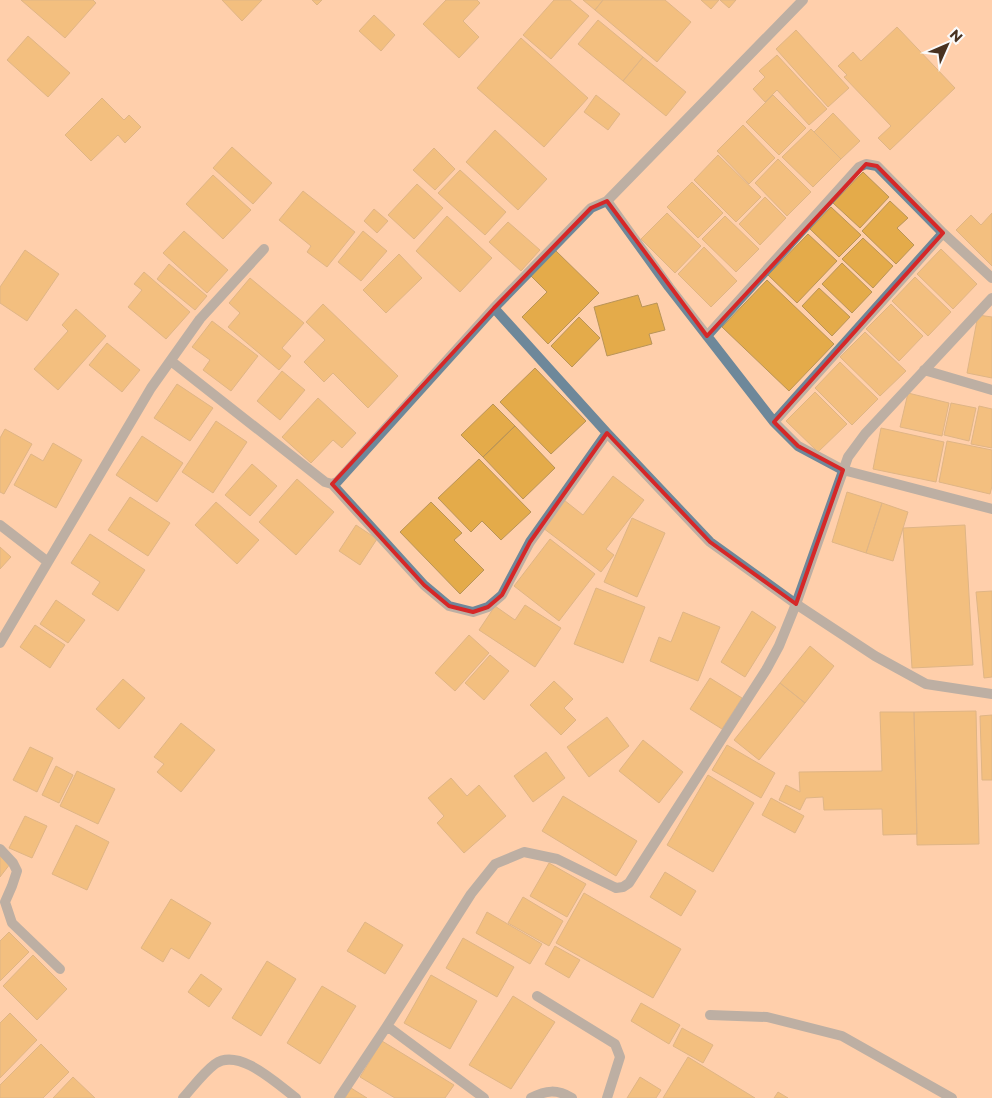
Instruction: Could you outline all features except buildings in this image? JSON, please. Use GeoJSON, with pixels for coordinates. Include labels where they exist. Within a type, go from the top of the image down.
{"type":"FeatureCollection","features":[{"type":"Feature","properties":{"kind":"street"},"geometry":{"type":"LineString","coordinates":[[332,484],[337,482],[494,308],[591,208],[607,201],[803,0]]}},
{"type":"Feature","properties":{"kind":"street"},"geometry":{"type":"LineString","coordinates":[[707,336],[859,167],[866,164],[877,166],[943,233],[992,278]]}},
{"type":"Feature","properties":{"kind":"street"},"geometry":{"type":"LineString","coordinates":[[607,201],[707,336],[774,422],[798,446],[843,470],[992,510]]}},
{"type":"Feature","properties":{"kind":"street"},"geometry":{"type":"LineString","coordinates":[[774,422],[943,233]]}},
{"type":"Feature","properties":{"kind":"street"},"geometry":{"type":"LineString","coordinates":[[0,643],[151,388],[200,319],[264,249]]}},
{"type":"Feature","properties":{"kind":"street"},"geometry":{"type":"LineString","coordinates":[[338,1098],[387,1026],[471,894],[495,864],[524,852],[557,859],[616,888],[623,887],[629,883],[766,670],[779,646],[796,604],[848,457],[866,434],[992,298]]}},
{"type":"Feature","properties":{"kind":"street"},"geometry":{"type":"LineString","coordinates":[[494,308],[607,433],[710,542],[796,604],[874,656],[926,684],[992,694]]}},
{"type":"Feature","properties":{"kind":"street"},"geometry":{"type":"LineString","coordinates":[[171,360],[325,482],[332,484],[424,586],[449,606],[473,612],[488,607],[502,595],[530,542],[607,433]]}},
{"type":"Feature","properties":{"kind":"street"},"geometry":{"type":"LineString","coordinates":[[924,370],[992,390]]}},
{"type":"Feature","properties":{"kind":"street"},"geometry":{"type":"LineString","coordinates":[[0,525],[48,562]]}},
{"type":"Feature","properties":{"kind":"street"},"geometry":{"type":"LineString","coordinates":[[0,849],[13,863],[17,871],[5,902],[12,923],[60,969]]}},
{"type":"Feature","properties":{"kind":"street"},"geometry":{"type":"LineString","coordinates":[[537,996],[616,1044],[620,1057],[606,1098]]}},
{"type":"Feature","properties":{"kind":"street"},"geometry":{"type":"LineString","coordinates":[[710,1015],[767,1017],[842,1036],[952,1098]]}},
{"type":"Feature","properties":{"kind":"street"},"geometry":{"type":"LineString","coordinates":[[387,1026],[484,1098]]}},
{"type":"Feature","properties":{"kind":"street"},"geometry":{"type":"LineString","coordinates":[[182,1098],[216,1063],[233,1059],[248,1064],[296,1098]]}},
{"type":"Feature","properties":{"kind":"street"},"geometry":{"type":"LineString","coordinates":[[531,1098],[544,1092],[563,1092],[572,1098]]}},
{"type":"Feature","properties":{"kind":"highlighted area"},"geometry":{"type":"Polygon","coordinates":[[[866,164],[877,166],[943,233],[774,422],[798,446],[843,470],[796,604],[710,542],[607,433],[530,542],[502,595],[488,607],[473,612],[449,606],[424,585],[332,484],[494,308],[591,208],[607,201],[707,336],[866,164]]]}}]}
